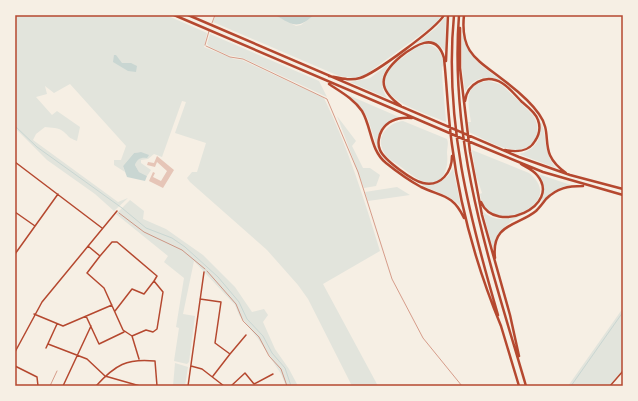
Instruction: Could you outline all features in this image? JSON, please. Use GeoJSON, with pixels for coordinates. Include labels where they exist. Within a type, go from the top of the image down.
{"type":"FeatureCollection","features":[{"type":"Feature","properties":{"kind":"highway"},"geometry":{"type":"LineString","coordinates":[[174,15],[543,172],[623,195]]}},
{"type":"Feature","properties":{"kind":"highway"},"geometry":{"type":"LineString","coordinates":[[188,15],[499,149],[570,175],[623,189]]}},
{"type":"Feature","properties":{"kind":"highway"},"geometry":{"type":"LineString","coordinates":[[323,74],[354,80],[366,76],[434,27],[444,15]]}},
{"type":"Feature","properties":{"kind":"highway"},"geometry":{"type":"LineString","coordinates":[[445,70],[448,15]]}},
{"type":"Feature","properties":{"kind":"highway"},"geometry":{"type":"LineString","coordinates":[[454,15],[452,75],[457,148],[471,217],[519,386]]}},
{"type":"Feature","properties":{"kind":"highway"},"geometry":{"type":"LineString","coordinates":[[459,15],[460,68],[464,106],[477,189],[496,267],[510,315],[521,368]]}},
{"type":"Feature","properties":{"kind":"highway"},"geometry":{"type":"LineString","coordinates":[[464,15],[465,38],[473,55],[484,67],[503,80],[540,115],[544,126],[546,145],[551,159],[570,175]]}},
{"type":"Feature","properties":{"kind":"highway"},"geometry":{"type":"LineString","coordinates":[[459,23],[457,51],[458,94],[468,174],[480,224],[526,386]]}},
{"type":"Feature","properties":{"kind":"highway"},"geometry":{"type":"LineString","coordinates":[[406,109],[389,96],[385,90],[383,77],[389,66],[414,46],[424,42],[430,42],[442,52],[452,146],[466,223]]}},
{"type":"Feature","properties":{"kind":"highway"},"geometry":{"type":"LineString","coordinates":[[464,106],[468,90],[472,85],[480,80],[492,79],[502,83],[535,114],[538,120],[539,128],[534,144],[523,150],[499,149]]}},
{"type":"Feature","properties":{"kind":"highway"},"geometry":{"type":"LineString","coordinates":[[324,80],[348,97],[361,111],[370,131],[376,151],[386,163],[421,187],[451,199],[459,207],[466,223],[487,289],[501,326]]}},
{"type":"Feature","properties":{"kind":"highway"},"geometry":{"type":"LineString","coordinates":[[414,118],[403,117],[396,120],[384,127],[380,133],[378,141],[380,150],[384,157],[395,166],[423,183],[436,183],[449,173],[452,165],[452,146]]}},
{"type":"Feature","properties":{"kind":"highway"},"geometry":{"type":"LineString","coordinates":[[477,189],[484,208],[494,216],[511,216],[534,208],[541,196],[541,183],[537,175],[514,160]]}},
{"type":"Feature","properties":{"kind":"highway"},"geometry":{"type":"LineString","coordinates":[[496,267],[496,243],[505,228],[536,211],[557,190],[573,186],[588,186]]}},
{"type":"Feature","properties":{"kind":"street"},"geometry":{"type":"LineString","coordinates":[[15,162],[102,228]]}},
{"type":"Feature","properties":{"kind":"street"},"geometry":{"type":"LineString","coordinates":[[15,254],[59,194]]}},
{"type":"Feature","properties":{"kind":"street"},"geometry":{"type":"LineString","coordinates":[[15,352],[34,314],[42,302],[117,211]]}},
{"type":"Feature","properties":{"kind":"street"},"geometry":{"type":"LineString","coordinates":[[15,212],[36,226]]}},
{"type":"Feature","properties":{"kind":"street"},"geometry":{"type":"LineString","coordinates":[[115,311],[132,289],[144,294],[157,276],[117,242],[112,242],[87,273],[104,288],[124,332],[132,336],[139,359]]}},
{"type":"Feature","properties":{"kind":"street"},"geometry":{"type":"LineString","coordinates":[[88,246],[100,256]]}},
{"type":"Feature","properties":{"kind":"street"},"geometry":{"type":"LineString","coordinates":[[188,386],[204,272]]}},
{"type":"Feature","properties":{"kind":"street"},"geometry":{"type":"LineString","coordinates":[[132,336],[146,330],[153,332],[157,329],[163,292],[154,282]]}},
{"type":"Feature","properties":{"kind":"street"},"geometry":{"type":"LineString","coordinates":[[200,299],[221,302],[216,343],[230,354]]}},
{"type":"Feature","properties":{"kind":"street"},"geometry":{"type":"LineString","coordinates":[[34,314],[64,326],[112,306]]}},
{"type":"Feature","properties":{"kind":"street"},"geometry":{"type":"LineString","coordinates":[[86,316],[99,344],[124,332]]}},
{"type":"Feature","properties":{"kind":"street"},"geometry":{"type":"LineString","coordinates":[[46,348],[57,324]]}},
{"type":"Feature","properties":{"kind":"street"},"geometry":{"type":"LineString","coordinates":[[63,386],[91,326]]}},
{"type":"Feature","properties":{"kind":"street"},"geometry":{"type":"LineString","coordinates":[[213,376],[246,334]]}},
{"type":"Feature","properties":{"kind":"street"},"geometry":{"type":"LineString","coordinates":[[48,344],[89,360],[105,376],[140,386]]}},
{"type":"Feature","properties":{"kind":"street"},"geometry":{"type":"LineString","coordinates":[[96,386],[105,376],[118,366],[139,359],[149,358],[155,361],[157,386]]}},
{"type":"Feature","properties":{"kind":"street"},"geometry":{"type":"LineString","coordinates":[[15,366],[37,377],[39,386]]}},
{"type":"Feature","properties":{"kind":"street"},"geometry":{"type":"LineString","coordinates":[[191,366],[202,369],[224,386]]}},
{"type":"Feature","properties":{"kind":"street"},"geometry":{"type":"LineString","coordinates":[[610,386],[623,371]]}},
{"type":"Feature","properties":{"kind":"street"},"geometry":{"type":"LineString","coordinates":[[231,386],[245,373],[254,384],[273,374]]}},
{"type":"Feature","properties":{"kind":"lane"},"geometry":{"type":"LineString","coordinates":[[205,45],[215,15]]}},
{"type":"Feature","properties":{"kind":"lane"},"geometry":{"type":"LineString","coordinates":[[50,386],[57,371]]}},
{"type":"Feature","properties":{"kind":"path"},"geometry":{"type":"LineString","coordinates":[[205,45],[230,57],[243,59],[327,98],[358,172],[392,279],[422,338],[462,386]]}},
{"type":"Feature","properties":{"kind":"path"},"geometry":{"type":"LineString","coordinates":[[117,211],[148,234],[182,250],[211,275],[236,304],[243,321],[258,337],[269,356],[280,369],[287,386]]}},
{"type":"Feature","properties":{"kind":"shaded area"},"geometry":{"type":"Polygon","coordinates":[[[15,15],[166,15],[207,33],[204,47],[234,59],[242,60],[324,98],[348,154],[380,251],[323,284],[378,386],[352,386],[308,299],[298,285],[267,250],[187,178],[192,172],[197,172],[206,143],[175,133],[186,102],[182,101],[162,157],[154,154],[148,159],[141,160],[141,163],[151,170],[147,176],[139,172],[135,165],[136,161],[142,157],[141,152],[134,153],[123,166],[125,172],[114,165],[114,160],[121,160],[126,146],[70,84],[54,93],[45,86],[47,94],[36,97],[52,115],[57,111],[80,127],[77,141],[70,138],[60,129],[45,127],[36,134],[33,140],[118,202],[128,198],[114,211],[95,194],[47,160],[15,128],[15,15]]]}},
{"type":"Feature","properties":{"kind":"shaded area"},"geometry":{"type":"Polygon","coordinates":[[[216,15],[275,15],[296,26],[301,25],[314,15],[442,15],[434,25],[365,75],[354,78],[339,76],[213,22],[216,15]]]}},
{"type":"Feature","properties":{"kind":"shaded area"},"geometry":{"type":"Polygon","coordinates":[[[275,15],[314,15],[303,23],[295,24],[275,15]]]}},
{"type":"Feature","properties":{"kind":"shaded area"},"geometry":{"type":"Polygon","coordinates":[[[446,16],[445,51],[435,43],[428,41],[415,44],[436,28],[446,16]]]}},
{"type":"Feature","properties":{"kind":"shaded area"},"geometry":{"type":"Polygon","coordinates":[[[462,33],[468,50],[472,56],[482,66],[502,81],[491,78],[481,78],[472,83],[465,91],[462,68],[462,33]]]}},
{"type":"Feature","properties":{"kind":"shaded area"},"geometry":{"type":"Polygon","coordinates":[[[210,34],[319,81],[327,97],[243,58],[228,55],[210,47],[207,44],[210,34]]]}},
{"type":"Feature","properties":{"kind":"shaded area"},"geometry":{"type":"Polygon","coordinates":[[[427,44],[437,49],[441,54],[444,65],[442,67],[442,74],[446,122],[409,107],[397,100],[388,92],[384,83],[387,73],[398,61],[415,48],[427,44]]]}},
{"type":"Feature","properties":{"kind":"shaded area"},"geometry":{"type":"Polygon","coordinates":[[[114,55],[116,55],[122,63],[131,63],[137,66],[136,72],[128,71],[113,62],[114,55]]]}},
{"type":"Feature","properties":{"kind":"shaded area"},"geometry":{"type":"Polygon","coordinates":[[[390,63],[382,80],[383,89],[387,98],[350,82],[370,78],[390,63]]]}},
{"type":"Feature","properties":{"kind":"shaded area"},"geometry":{"type":"Polygon","coordinates":[[[489,81],[502,85],[533,115],[537,124],[537,130],[535,139],[529,146],[522,149],[504,148],[469,132],[468,122],[471,122],[469,95],[475,86],[489,81]]]}},
{"type":"Feature","properties":{"kind":"shaded area"},"geometry":{"type":"Polygon","coordinates":[[[348,95],[399,117],[388,122],[380,130],[377,141],[379,153],[368,119],[363,110],[348,95]]]}},
{"type":"Feature","properties":{"kind":"shaded area"},"geometry":{"type":"Polygon","coordinates":[[[337,116],[356,141],[352,146],[363,168],[370,168],[380,175],[376,186],[364,188],[337,116]]]}},
{"type":"Feature","properties":{"kind":"shaded area"},"geometry":{"type":"Polygon","coordinates":[[[539,119],[544,131],[548,155],[556,168],[519,154],[531,149],[538,141],[540,131],[539,119]]]}},
{"type":"Feature","properties":{"kind":"shaded area"},"geometry":{"type":"Polygon","coordinates":[[[403,121],[447,139],[446,171],[440,179],[435,182],[422,181],[414,177],[388,158],[385,154],[381,142],[384,132],[387,128],[397,122],[403,121]]]}},
{"type":"Feature","properties":{"kind":"shaded area"},"geometry":{"type":"Polygon","coordinates":[[[472,150],[529,173],[538,183],[540,193],[536,202],[529,209],[519,214],[507,216],[497,215],[488,210],[481,198],[480,194],[482,193],[476,175],[472,150]]]}},
{"type":"Feature","properties":{"kind":"shaded area"},"geometry":{"type":"Polygon","coordinates":[[[141,152],[149,155],[147,158],[137,161],[135,165],[139,172],[147,176],[145,181],[127,177],[123,166],[134,153],[141,152]]]}},
{"type":"Feature","properties":{"kind":"shaded area"},"geometry":{"type":"Polygon","coordinates":[[[453,168],[461,207],[446,196],[417,182],[422,184],[438,183],[450,173],[453,168]]]}},
{"type":"Feature","properties":{"kind":"shaded area"},"geometry":{"type":"Polygon","coordinates":[[[538,174],[571,185],[554,191],[541,204],[544,188],[538,174]]]}},
{"type":"Feature","properties":{"kind":"shaded area"},"geometry":{"type":"Polygon","coordinates":[[[397,187],[410,195],[368,201],[365,192],[397,187]]]}},
{"type":"Feature","properties":{"kind":"shaded area"},"geometry":{"type":"Polygon","coordinates":[[[130,200],[144,211],[143,219],[166,229],[203,255],[235,287],[252,312],[264,309],[268,315],[263,322],[275,349],[289,369],[298,386],[286,386],[281,374],[259,340],[239,315],[235,305],[194,261],[183,314],[195,316],[189,362],[187,364],[174,361],[179,328],[176,327],[184,278],[164,262],[168,256],[116,214],[130,200]]]}},
{"type":"Feature","properties":{"kind":"shaded area"},"geometry":{"type":"Polygon","coordinates":[[[483,212],[497,219],[511,218],[522,215],[503,229],[497,237],[493,249],[483,212]]]}},
{"type":"Feature","properties":{"kind":"shaded area"},"geometry":{"type":"Polygon","coordinates":[[[623,308],[623,370],[610,386],[568,386],[623,308]]]}},
{"type":"Feature","properties":{"kind":"shaded area"},"geometry":{"type":"Polygon","coordinates":[[[175,363],[188,367],[185,386],[173,386],[175,363]]]}},
{"type":"Feature","properties":{"kind":"building"},"geometry":{"type":"Polygon","coordinates":[[[157,156],[174,170],[163,188],[149,181],[153,172],[155,173],[153,177],[161,181],[167,171],[157,162],[155,167],[147,165],[148,162],[154,163],[157,156]]]}},
{"type":"Feature","properties":{"kind":"waterway"},"geometry":{"type":"LineString","coordinates":[[15,126],[37,147],[122,208],[146,228],[172,238],[185,247],[218,277],[239,302],[247,319],[263,336],[272,353],[285,368],[291,386]]}},
{"type":"Feature","properties":{"kind":"waterway"},"geometry":{"type":"LineString","coordinates":[[571,386],[623,312]]}}]}
